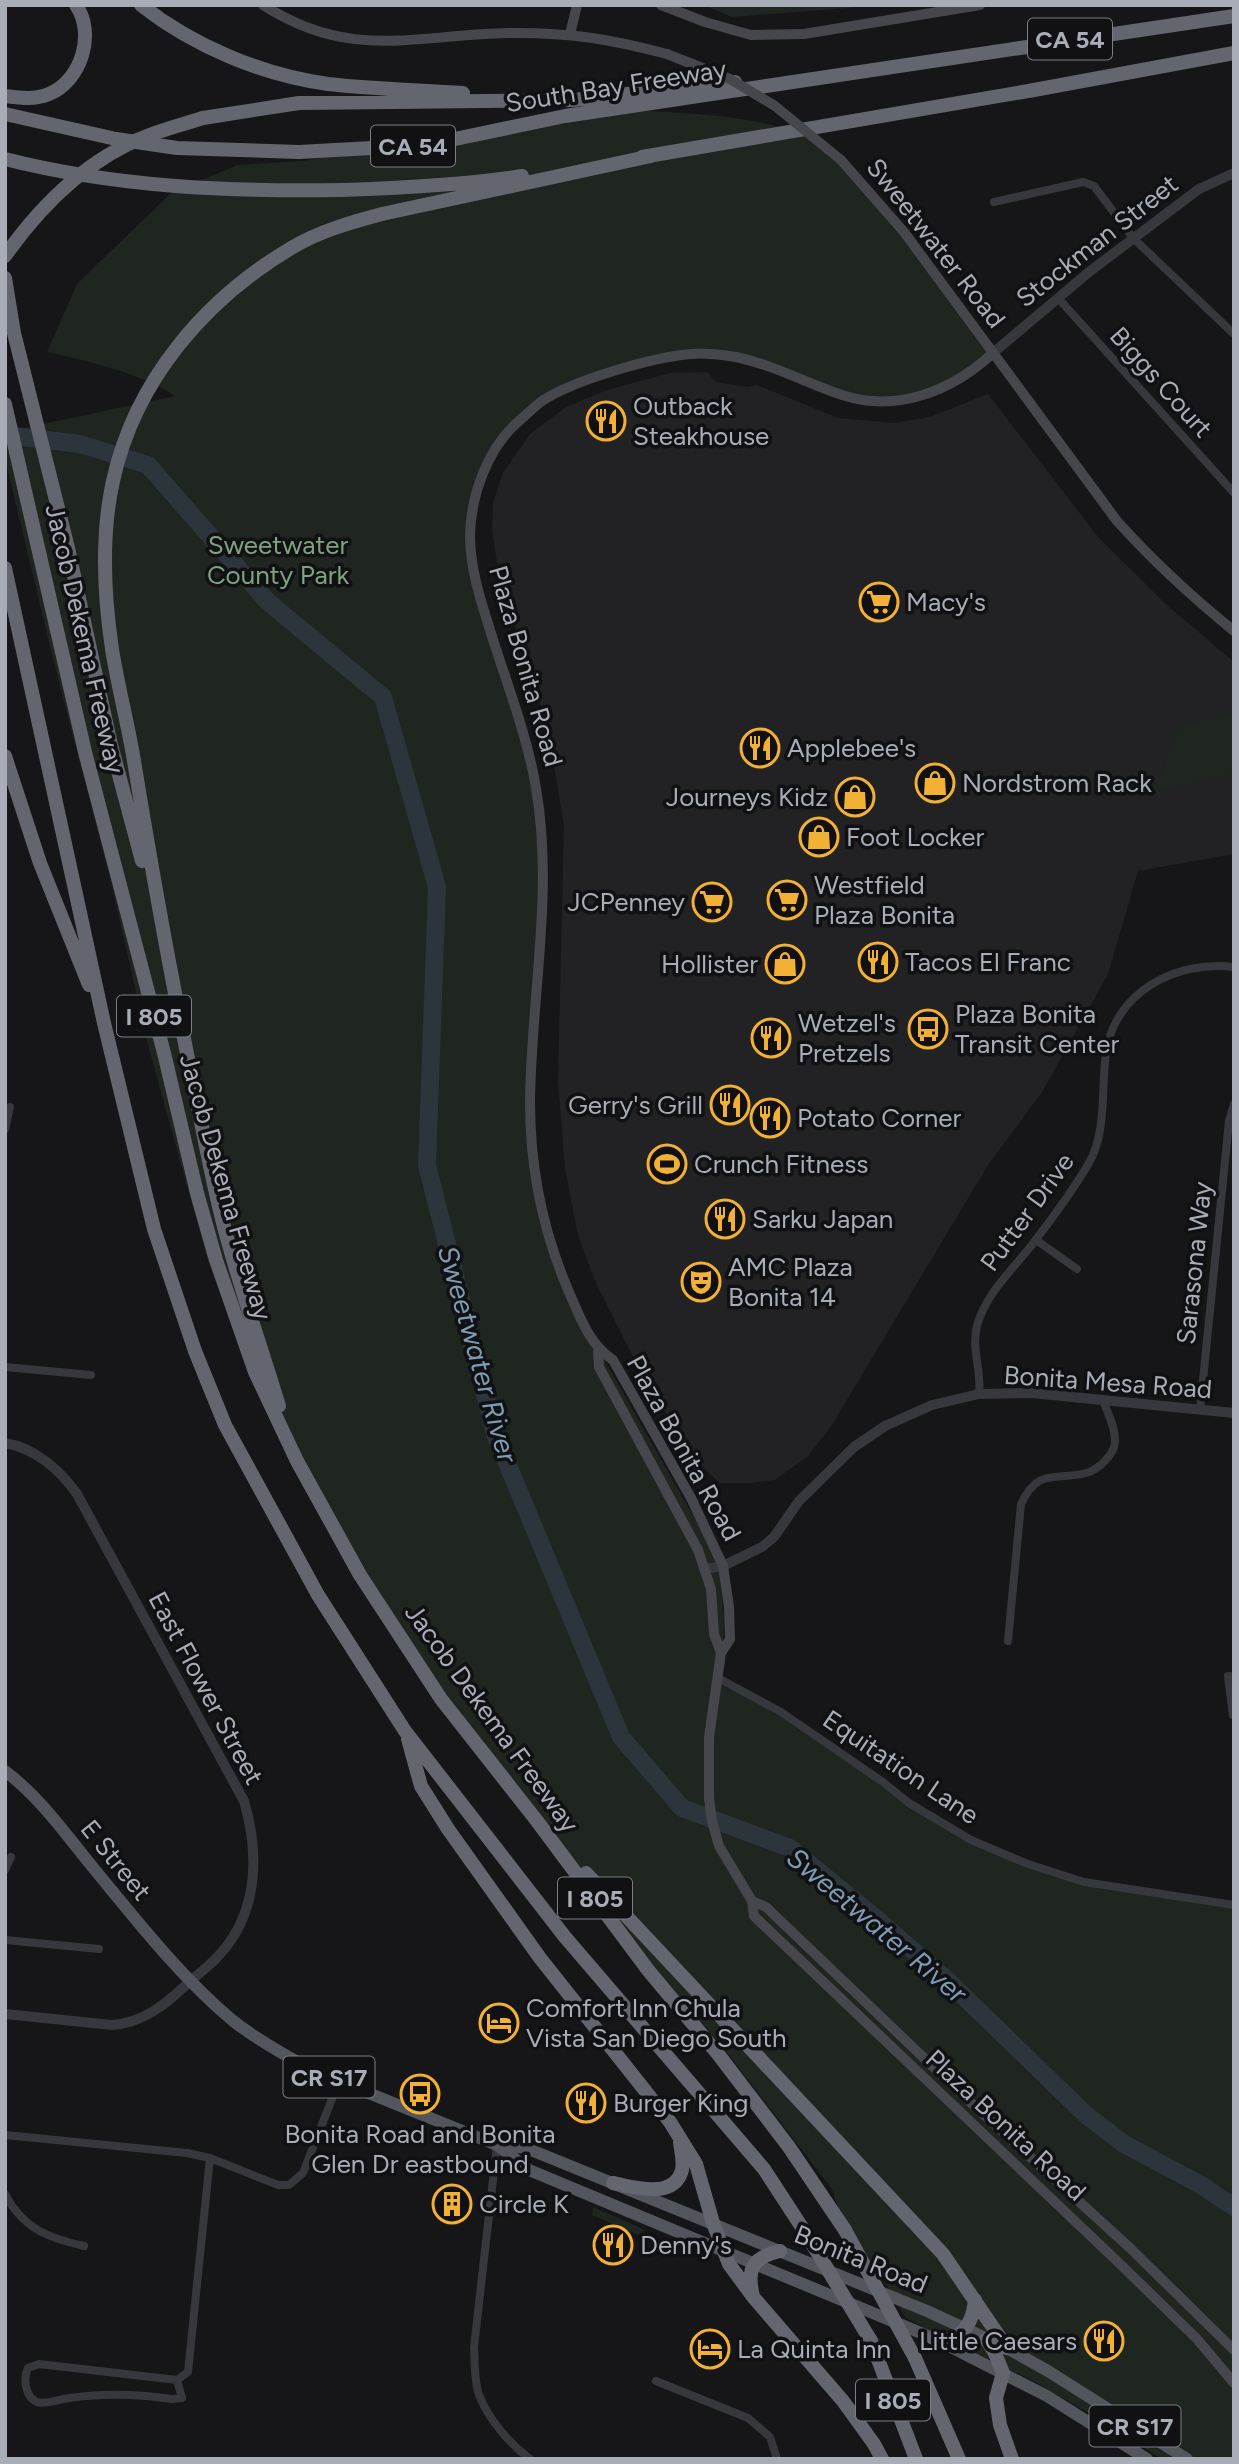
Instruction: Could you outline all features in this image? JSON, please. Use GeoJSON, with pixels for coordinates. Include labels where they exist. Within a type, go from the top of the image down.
{"type":"FeatureCollection","features":[{"type":"Feature","properties":{"kind":"highway"},"geometry":{"type":"LineString","coordinates":[[5,96],[29,99],[50,93],[66,82],[77,68],[85,46],[85,27],[76,5]]}},
{"type":"Feature","properties":{"kind":"highway"},"geometry":{"type":"LineString","coordinates":[[141,5],[171,26],[232,58],[293,78],[328,84],[466,93],[505,101]]}},
{"type":"Feature","properties":{"kind":"highway","name":"South Bay Freeway"},"geometry":{"type":"LineString","coordinates":[[5,114],[116,139],[177,148],[299,152],[426,145],[565,116],[1234,16]]}},
{"type":"Feature","properties":{"kind":"highway","name":"CA 54"},"geometry":{"type":"LineString","coordinates":[[5,159],[52,171],[168,186],[281,191],[421,188],[498,180],[651,156],[1234,53]]}},
{"type":"Feature","properties":{"kind":"highway"},"geometry":{"type":"LineString","coordinates":[[5,256],[54,195],[101,159],[145,136],[203,118],[299,103],[573,100],[785,76],[819,78]]}},
{"type":"Feature","properties":{"kind":"highway"},"geometry":{"type":"LineString","coordinates":[[296,1461],[226,1235],[162,933],[132,746],[112,647],[105,560],[109,503],[118,461],[135,415],[186,335],[229,291],[296,246],[352,222],[651,156]]}},
{"type":"Feature","properties":{"kind":"highway"},"geometry":{"type":"LineString","coordinates":[[5,278],[14,332],[68,548],[111,745],[162,933]]}},
{"type":"Feature","properties":{"kind":"highway","name":"Jacob Dekema Freeway"},"geometry":{"type":"LineString","coordinates":[[5,404],[85,752],[208,1233],[255,1372],[296,1461],[360,1576],[441,1699],[537,1821],[648,1970],[718,2054],[789,2147],[845,2230],[915,2358],[959,2459]]}},
{"type":"Feature","properties":{"kind":"highway","name":"I 805"},"geometry":{"type":"LineString","coordinates":[[5,568],[104,1023],[154,1229],[195,1351],[225,1425],[318,1595],[405,1731],[565,1937],[764,2169],[871,2341],[916,2459]]}},
{"type":"Feature","properties":{"kind":"highway"},"geometry":{"type":"LineString","coordinates":[[5,756],[40,863],[104,1023]]}},
{"type":"Feature","properties":{"kind":"highway"},"geometry":{"type":"LineString","coordinates":[[405,1731],[421,1786],[448,1829],[540,1958],[679,2137],[696,2164],[713,2223],[729,2264],[754,2298],[843,2401],[882,2459]]}},
{"type":"Feature","properties":{"kind":"highway"},"geometry":{"type":"LineString","coordinates":[[537,1821],[943,2254],[1007,2348]]}},
{"type":"Feature","properties":{"kind":"highway"},"geometry":{"type":"LineString","coordinates":[[613,2183],[652,2190],[669,2186],[681,2173],[679,2137]]}},
{"type":"Feature","properties":{"kind":"highway"},"geometry":{"type":"LineString","coordinates":[[754,2298],[751,2280],[754,2264],[765,2255],[780,2251]]}},
{"type":"Feature","properties":{"kind":"highway"},"geometry":{"type":"LineString","coordinates":[[933,2338],[953,2340],[967,2329],[975,2300]]}},
{"type":"Feature","properties":{"kind":"highway"},"geometry":{"type":"LineString","coordinates":[[986,2339],[1003,2373],[996,2398],[1000,2425],[1012,2459]]}},
{"type":"Feature","properties":{"kind":"main road","name":"Sweetwater Road"},"geometry":{"type":"LineString","coordinates":[[263,5],[302,27],[332,37],[360,41],[406,41],[505,33],[570,34],[608,39],[667,54],[730,79],[799,124],[841,160],[905,232],[1117,521],[1194,599],[1234,631]]}},
{"type":"Feature","properties":{"kind":"main road"},"geometry":{"type":"LineString","coordinates":[[570,34],[577,5]]}},
{"type":"Feature","properties":{"kind":"main road"},"geometry":{"type":"LineString","coordinates":[[662,5],[705,22],[751,35],[804,34],[980,5]]}},
{"type":"Feature","properties":{"kind":"main road","name":"Plaza Bonita Road"},"geometry":{"type":"LineString","coordinates":[[721,1653],[714,1634],[711,1589],[698,1550],[599,1367],[598,1350],[560,1272],[540,1201],[530,1102],[544,883],[541,826],[536,786],[527,749],[474,576],[470,536],[473,508],[479,484],[499,443],[514,425],[544,400],[598,376],[626,367],[692,353],[734,357],[784,371],[843,396],[888,402],[937,391],[976,369],[993,353]]}},
{"type":"Feature","properties":{"kind":"main road","name":"Plaza Bonita Road"},"geometry":{"type":"LineString","coordinates":[[598,1350],[613,1360],[691,1498],[723,1566],[730,1639],[721,1653],[709,1737],[709,1798],[719,1846],[752,1901],[754,1916],[1128,2271],[1197,2339],[1234,2383]]}},
{"type":"Feature","properties":{"kind":"main road","name":"E Street"},"geometry":{"type":"LineString","coordinates":[[5,1771],[32,1794],[190,1982]]}},
{"type":"Feature","properties":{"kind":"main road","name":"Plaza Bonita Road"},"geometry":{"type":"LineString","coordinates":[[752,1901],[766,1908],[969,2101],[1139,2257],[1234,2350]]}},
{"type":"Feature","properties":{"kind":"main road","name":"Bonita Road"},"geometry":{"type":"LineString","coordinates":[[190,1982],[234,2022],[285,2056],[339,2081],[497,2145],[529,2170],[933,2338],[1047,2396],[1147,2459]]}},
{"type":"Feature","properties":{"kind":"main road","name":"Bonita Road"},"geometry":{"type":"LineString","coordinates":[[497,2145],[526,2148],[967,2329],[1048,2371],[1187,2459]]}},
{"type":"Feature","properties":{"kind":"street","name":"Stockman Street"},"geometry":{"type":"LineString","coordinates":[[993,353],[1058,298],[1199,188],[1234,173]]}},
{"type":"Feature","properties":{"kind":"street"},"geometry":{"type":"LineString","coordinates":[[995,202],[1083,182],[1094,186],[1134,239],[1234,334]]}},
{"type":"Feature","properties":{"kind":"street","name":"Biggs Court"},"geometry":{"type":"LineString","coordinates":[[1058,298],[1234,493]]}},
{"type":"Feature","properties":{"kind":"street","name":"Putter Drive"},"geometry":{"type":"LineString","coordinates":[[979,1394],[980,1383],[974,1350],[978,1323],[993,1294],[1036,1240],[1091,1161],[1102,1119],[1106,1052],[1112,1032],[1122,1014],[1146,988],[1177,971],[1212,964],[1234,967]]}},
{"type":"Feature","properties":{"kind":"street","name":"Sarasona Way"},"geometry":{"type":"LineString","coordinates":[[1200,1410],[1229,1121],[1234,1104]]}},
{"type":"Feature","properties":{"kind":"street"},"geometry":{"type":"LineString","coordinates":[[5,1129],[10,1107]]}},
{"type":"Feature","properties":{"kind":"street"},"geometry":{"type":"LineString","coordinates":[[1036,1240],[1077,1269]]}},
{"type":"Feature","properties":{"kind":"street"},"geometry":{"type":"LineString","coordinates":[[5,1367],[91,1375]]}},
{"type":"Feature","properties":{"kind":"street","name":"Bonita Mesa Road"},"geometry":{"type":"LineString","coordinates":[[704,1569],[723,1566],[762,1547],[774,1537],[799,1501],[854,1447],[874,1433],[932,1405],[979,1394],[1032,1393],[1234,1413]]}},
{"type":"Feature","properties":{"kind":"street"},"geometry":{"type":"LineString","coordinates":[[1008,1641],[1021,1504],[1031,1488],[1041,1480],[1053,1476],[1087,1473],[1110,1454],[1115,1443],[1114,1430],[1103,1400]]}},
{"type":"Feature","properties":{"kind":"street","name":"East Flower Street"},"geometry":{"type":"LineString","coordinates":[[5,1443],[22,1448],[42,1459],[61,1475],[77,1494],[244,1801],[252,1828],[255,1867],[242,1921],[224,1950],[190,1982]]}},
{"type":"Feature","properties":{"kind":"street"},"geometry":{"type":"LineString","coordinates":[[1233,1715],[1228,1676],[1234,1676]]}},
{"type":"Feature","properties":{"kind":"street","name":"Equitation Lane"},"geometry":{"type":"LineString","coordinates":[[718,1678],[781,1712],[909,1803],[971,1840],[1028,1864],[1084,1882],[1234,1905]]}},
{"type":"Feature","properties":{"kind":"street"},"geometry":{"type":"LineString","coordinates":[[5,1870],[11,1857]]}},
{"type":"Feature","properties":{"kind":"street"},"geometry":{"type":"LineString","coordinates":[[5,1940],[99,1949]]}},
{"type":"Feature","properties":{"kind":"street"},"geometry":{"type":"LineString","coordinates":[[5,2014],[112,2025],[128,2024],[162,2006],[190,1982]]}},
{"type":"Feature","properties":{"kind":"street"},"geometry":{"type":"LineString","coordinates":[[5,2135],[187,2153],[210,2158],[278,2185],[289,2185],[303,2173],[339,2081]]}},
{"type":"Feature","properties":{"kind":"street"},"geometry":{"type":"LineString","coordinates":[[497,2145],[474,2347],[475,2374],[479,2395],[496,2424],[516,2448],[530,2459]]}},
{"type":"Feature","properties":{"kind":"street"},"geometry":{"type":"LineString","coordinates":[[177,2380],[181,2398],[95,2394],[38,2402],[27,2389],[25,2374],[32,2366],[39,2364],[177,2380],[188,2372],[210,2158]]}},
{"type":"Feature","properties":{"kind":"street"},"geometry":{"type":"LineString","coordinates":[[5,2194],[15,2210],[44,2234],[84,2246]]}},
{"type":"Feature","properties":{"kind":"street"},"geometry":{"type":"LineString","coordinates":[[656,2381],[748,2417],[770,2437],[777,2459]]}},
{"type":"Feature","properties":{"kind":"shaded area"},"geometry":{"type":"Polygon","coordinates":[[[707,372],[716,382],[747,387],[757,385],[838,418],[894,423],[930,417],[988,394],[1099,538],[1169,607],[1234,662],[1234,854],[1138,871],[1108,974],[1042,1092],[988,1165],[830,1428],[808,1456],[775,1480],[750,1483],[720,1483],[692,1458],[632,1355],[596,1283],[578,1235],[565,1169],[558,1081],[564,826],[547,722],[531,680],[497,563],[492,529],[493,503],[503,473],[530,434],[566,407],[607,390],[670,373],[707,372]]]}},
{"type":"Feature","properties":{"kind":"green space"},"geometry":{"type":"Polygon","coordinates":[[[704,5],[885,5],[732,17],[704,5]]]}},
{"type":"Feature","properties":{"kind":"green space","name":"Sweetwater County Park"},"geometry":{"type":"Polygon","coordinates":[[[616,109],[745,120],[795,132],[815,141],[842,160],[993,353],[932,393],[862,399],[771,366],[692,353],[594,378],[527,413],[484,472],[471,549],[528,748],[543,843],[530,1094],[541,1203],[580,1317],[700,1528],[719,1569],[724,1620],[717,1683],[781,1712],[959,1834],[1102,1889],[1234,1907],[1234,2459],[1161,2459],[1035,2382],[906,2318],[886,2284],[845,2230],[832,2189],[725,2050],[653,1966],[442,1701],[359,1575],[253,1374],[207,1258],[149,1049],[112,886],[5,459],[5,432],[175,396],[130,375],[47,352],[77,284],[170,194],[237,165],[303,161],[450,133],[616,109]]]}},
{"type":"Feature","properties":{"kind":"green space"},"geometry":{"type":"Polygon","coordinates":[[[1234,715],[1234,774],[1156,790],[1179,725],[1234,715]]]}},
{"type":"Feature","properties":{"kind":"green space"},"geometry":{"type":"Polygon","coordinates":[[[593,2207],[644,2230],[641,2236],[592,2215],[593,2207]]]}},
{"type":"Feature","properties":{"kind":"waterway","name":"Sweetwater River"},"geometry":{"type":"LineString","coordinates":[[5,435],[80,444],[148,465],[268,602],[383,697],[437,887],[427,1165],[495,1434],[621,1737],[682,1808],[790,1848],[948,1981],[1085,2114],[1124,2144],[1201,2185],[1234,2207]]}},
{"type":"Feature","properties":{"kind":"place","name":"Outback Steakhouse"},"geometry":{"type":"Point","coordinates":[606,421]}},
{"type":"Feature","properties":{"kind":"place","name":"Macy's"},"geometry":{"type":"Point","coordinates":[879,602]}},
{"type":"Feature","properties":{"kind":"place","name":"Applebee's"},"geometry":{"type":"Point","coordinates":[760,748]}},
{"type":"Feature","properties":{"kind":"place","name":"Nordstrom Rack"},"geometry":{"type":"Point","coordinates":[935,783]}},
{"type":"Feature","properties":{"kind":"place","name":"Journeys Kidz"},"geometry":{"type":"Point","coordinates":[855,797]}},
{"type":"Feature","properties":{"kind":"place","name":"Foot Locker"},"geometry":{"type":"Point","coordinates":[819,837]}},
{"type":"Feature","properties":{"kind":"place","name":"Westfield Plaza Bonita"},"geometry":{"type":"Point","coordinates":[787,900]}},
{"type":"Feature","properties":{"kind":"place","name":"JCPenney"},"geometry":{"type":"Point","coordinates":[712,902]}},
{"type":"Feature","properties":{"kind":"place","name":"Tacos El Franc"},"geometry":{"type":"Point","coordinates":[878,962]}},
{"type":"Feature","properties":{"kind":"place","name":"Hollister"},"geometry":{"type":"Point","coordinates":[785,964]}},
{"type":"Feature","properties":{"kind":"place","name":"Plaza Bonita Transit Center"},"geometry":{"type":"Point","coordinates":[928,1029]}},
{"type":"Feature","properties":{"kind":"place","name":"Wetzel's Pretzels"},"geometry":{"type":"Point","coordinates":[771,1038]}},
{"type":"Feature","properties":{"kind":"place","name":"Gerry's Grill"},"geometry":{"type":"Point","coordinates":[730,1105]}},
{"type":"Feature","properties":{"kind":"place","name":"Potato Corner"},"geometry":{"type":"Point","coordinates":[770,1118]}},
{"type":"Feature","properties":{"kind":"place","name":"Crunch Fitness"},"geometry":{"type":"Point","coordinates":[667,1164]}},
{"type":"Feature","properties":{"kind":"place","name":"Sarku Japan"},"geometry":{"type":"Point","coordinates":[725,1219]}},
{"type":"Feature","properties":{"kind":"place","name":"AMC Plaza Bonita 14"},"geometry":{"type":"Point","coordinates":[701,1282]}},
{"type":"Feature","properties":{"kind":"place","name":"Comfort Inn Chula Vista San Diego South"},"geometry":{"type":"Point","coordinates":[499,2023]}},
{"type":"Feature","properties":{"kind":"place","name":"Bonita Road and Bonita Glen Dr eastbound"},"geometry":{"type":"Point","coordinates":[420,2094]}},
{"type":"Feature","properties":{"kind":"place","name":"Burger King"},"geometry":{"type":"Point","coordinates":[586,2103]}},
{"type":"Feature","properties":{"kind":"place","name":"Circle K"},"geometry":{"type":"Point","coordinates":[452,2204]}},
{"type":"Feature","properties":{"kind":"place","name":"Denny's"},"geometry":{"type":"Point","coordinates":[613,2245]}},
{"type":"Feature","properties":{"kind":"place","name":"Little Caesars"},"geometry":{"type":"Point","coordinates":[1104,2341]}},
{"type":"Feature","properties":{"kind":"place","name":"La Quinta Inn"},"geometry":{"type":"Point","coordinates":[710,2349]}}]}
